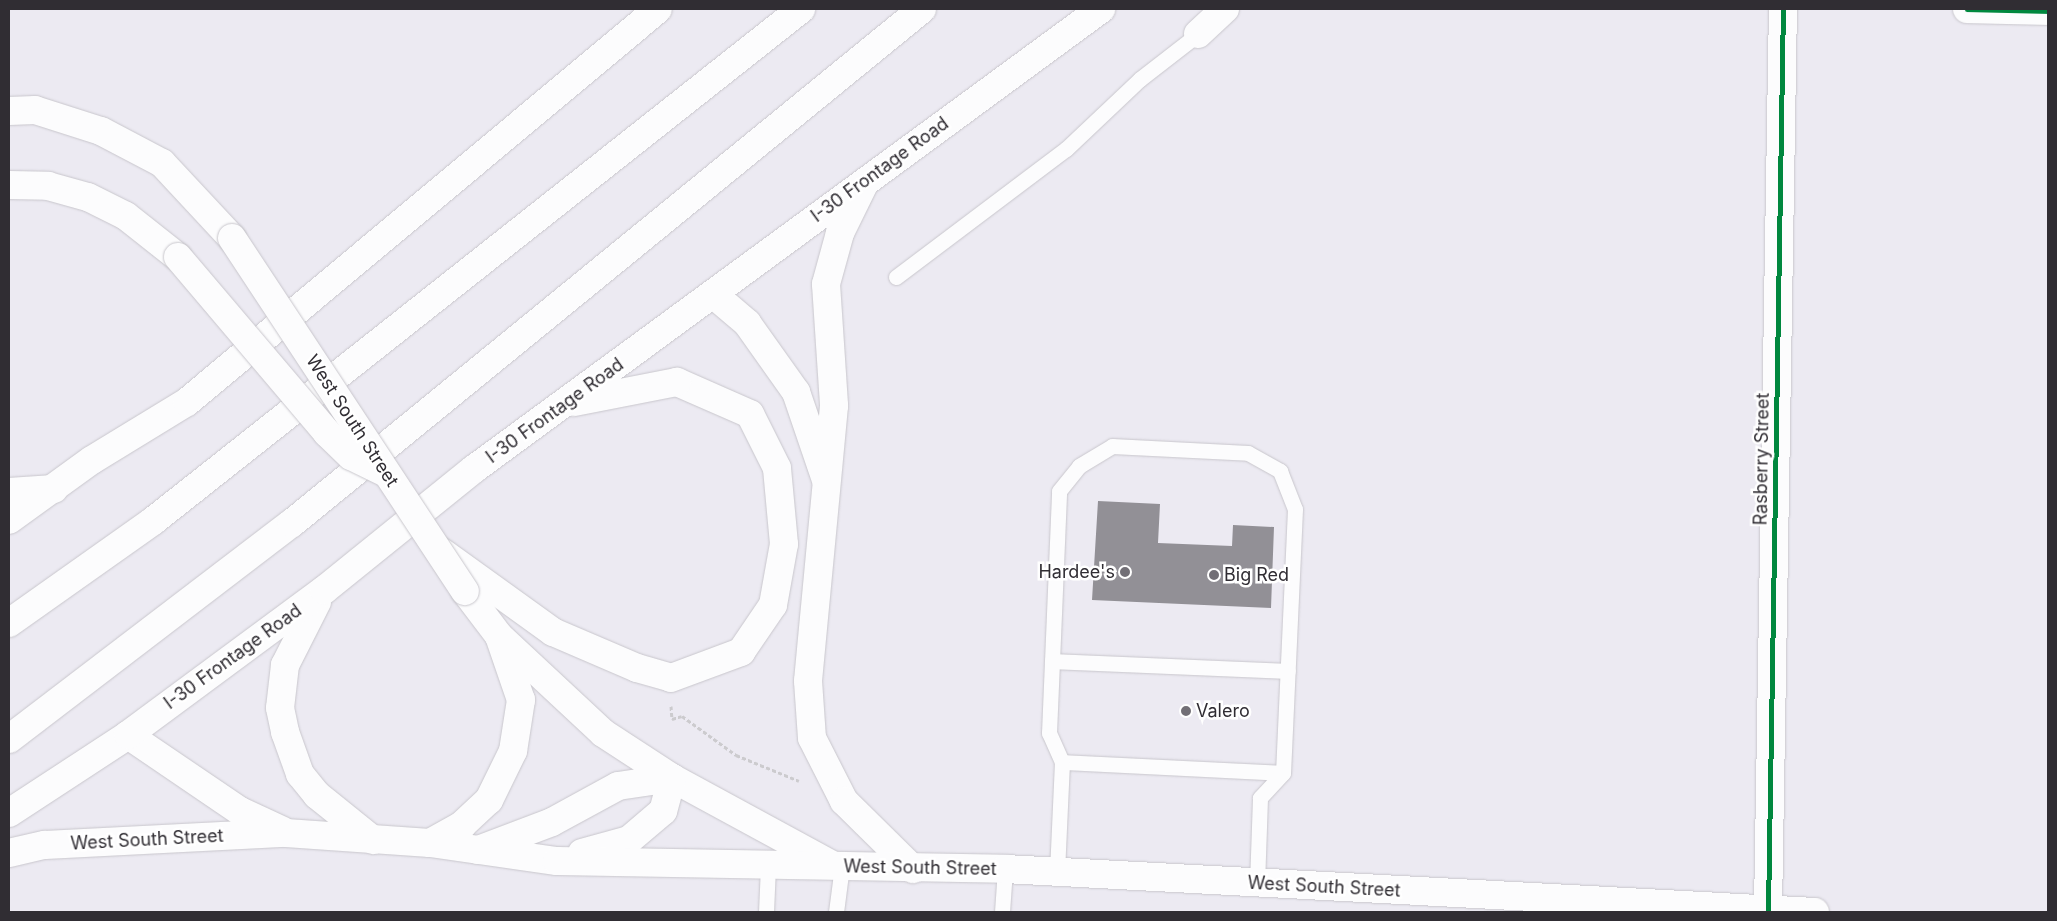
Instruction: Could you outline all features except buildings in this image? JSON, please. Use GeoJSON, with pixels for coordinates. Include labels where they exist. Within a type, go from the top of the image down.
{"type":"FeatureCollection","features":[{"type":"Feature","properties":{"kind":"main road"},"geometry":{"type":"LineString","coordinates":[[9,520],[56,489],[92,460],[187,402],[658,9]]}},
{"type":"Feature","properties":{"kind":"main road"},"geometry":{"type":"LineString","coordinates":[[9,623],[153,521],[801,9]]}},
{"type":"Feature","properties":{"kind":"main road"},"geometry":{"type":"LineString","coordinates":[[9,739],[292,523],[922,9]]}},
{"type":"Feature","properties":{"kind":"main road","name":"I-30 Frontage Road"},"geometry":{"type":"LineString","coordinates":[[9,812],[128,735],[324,590],[474,469],[567,403],[866,180],[1101,9]]}},
{"type":"Feature","properties":{"kind":"main road"},"geometry":{"type":"LineString","coordinates":[[1198,34],[1225,9]]}},
{"type":"Feature","properties":{"kind":"main road","name":"Rasberry Street"},"geometry":{"type":"LineString","coordinates":[[1768,910],[1783,9]]}},
{"type":"Feature","properties":{"kind":"main road"},"geometry":{"type":"LineString","coordinates":[[1967,9],[2048,11]]}},
{"type":"Feature","properties":{"kind":"main road","name":"West South Street"},"geometry":{"type":"LineString","coordinates":[[9,102],[22,111],[101,131],[162,163],[232,238],[433,545],[499,636],[603,733],[672,778],[838,866]]}},
{"type":"Feature","properties":{"kind":"main road"},"geometry":{"type":"LineString","coordinates":[[866,180],[840,233],[826,284],[834,406],[808,681],[812,738],[844,802],[913,869]]}},
{"type":"Feature","properties":{"kind":"main road"},"geometry":{"type":"LineString","coordinates":[[9,185],[48,186],[88,197],[126,216],[178,256],[326,433],[352,456],[386,473]]}},
{"type":"Feature","properties":{"kind":"main road"},"geometry":{"type":"LineString","coordinates":[[713,294],[747,323],[796,392],[828,484]]}},
{"type":"Feature","properties":{"kind":"main road"},"geometry":{"type":"LineString","coordinates":[[433,545],[553,632],[637,668],[670,678],[741,652],[773,605],[784,544],[777,468],[750,414],[677,382],[567,403]]}},
{"type":"Feature","properties":{"kind":"main road"},"geometry":{"type":"LineString","coordinates":[[9,492],[56,489]]}},
{"type":"Feature","properties":{"kind":"main road"},"geometry":{"type":"LineString","coordinates":[[324,590],[293,642],[285,665],[280,708],[285,732],[300,774],[317,795],[372,840]]}},
{"type":"Feature","properties":{"kind":"main road"},"geometry":{"type":"LineString","coordinates":[[430,843],[462,826],[489,800],[513,751],[521,700],[499,636]]}},
{"type":"Feature","properties":{"kind":"main road","name":"West South Street"},"geometry":{"type":"LineString","coordinates":[[128,735],[240,811],[286,833]]}},
{"type":"Feature","properties":{"kind":"main road"},"geometry":{"type":"LineString","coordinates":[[474,852],[552,822],[618,786],[672,778],[663,811],[629,840],[557,861]]}},
{"type":"Feature","properties":{"kind":"main road","name":"West South Street"},"geometry":{"type":"LineString","coordinates":[[9,853],[45,845],[286,833],[430,843],[474,852],[557,861],[768,867],[838,866],[913,869],[1005,869],[1257,883],[1620,908],[1815,912]]}},
{"type":"Feature","properties":{"kind":"lane"},"geometry":{"type":"LineString","coordinates":[[896,278],[1066,149],[1198,34]]}},
{"type":"Feature","properties":{"kind":"lane"},"geometry":{"type":"LineString","coordinates":[[1057,872],[1062,762],[1049,733],[1059,491],[1079,466],[1112,446],[1248,453],[1280,471],[1295,509],[1283,773],[1260,798],[1257,883]]}},
{"type":"Feature","properties":{"kind":"lane"},"geometry":{"type":"LineString","coordinates":[[1052,661],[1288,671]]}},
{"type":"Feature","properties":{"kind":"lane"},"geometry":{"type":"LineString","coordinates":[[1062,762],[1283,773]]}},
{"type":"Feature","properties":{"kind":"lane"},"geometry":{"type":"LineString","coordinates":[[836,912],[838,866]]}},
{"type":"Feature","properties":{"kind":"lane"},"geometry":{"type":"LineString","coordinates":[[766,912],[768,867]]}},
{"type":"Feature","properties":{"kind":"lane"},"geometry":{"type":"LineString","coordinates":[[1002,912],[1005,869]]}},
{"type":"Feature","properties":{"kind":"path"},"geometry":{"type":"LineString","coordinates":[[671,705],[672,719],[682,716],[736,755],[802,782],[806,789]]}},
{"type":"Feature","properties":{"kind":"cycle path"},"geometry":{"type":"LineString","coordinates":[[1768,910],[1783,9]]}},
{"type":"Feature","properties":{"kind":"cycle path"},"geometry":{"type":"LineString","coordinates":[[1967,9],[2048,11]]}},
{"type":"Feature","properties":{"kind":"place","name":"Hardee's"},"geometry":{"type":"Point","coordinates":[1125,572]}},
{"type":"Feature","properties":{"kind":"place","name":"Big Red"},"geometry":{"type":"Point","coordinates":[1214,575]}},
{"type":"Feature","properties":{"kind":"place","name":"Valero"},"geometry":{"type":"Point","coordinates":[1186,711]}}]}
